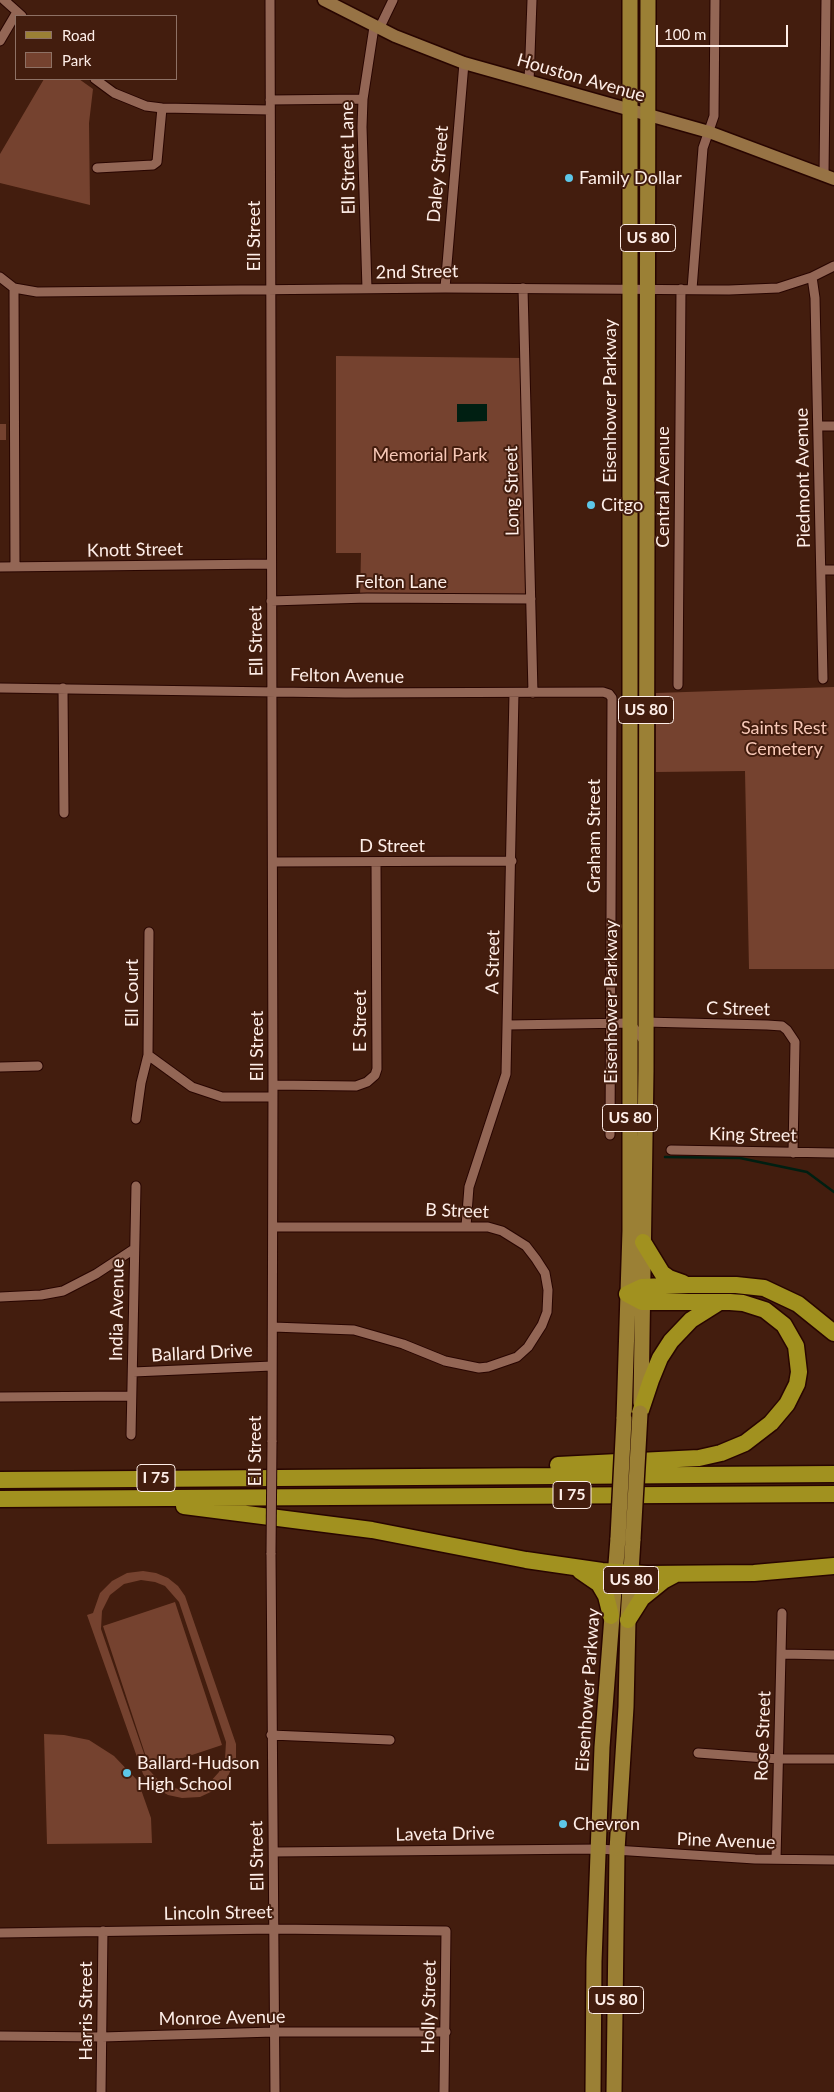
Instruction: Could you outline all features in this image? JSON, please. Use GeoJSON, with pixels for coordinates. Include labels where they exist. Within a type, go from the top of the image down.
{"type":"FeatureCollection","features":[{"type":"Feature","properties":{"kind":"highway"},"geometry":{"type":"LineString","coordinates":[[643,1242],[662,1272],[669,1278],[688,1285]]}},
{"type":"Feature","properties":{"kind":"highway"},"geometry":{"type":"LineString","coordinates":[[637,1294],[688,1285],[749,1286],[777,1292],[798,1304],[834,1333]]}},
{"type":"Feature","properties":{"kind":"highway"},"geometry":{"type":"LineString","coordinates":[[470,1475],[560,1464],[705,1457],[734,1449],[755,1437],[771,1423],[792,1395],[799,1372],[796,1346],[784,1325],[765,1310],[743,1303],[637,1294]]}},
{"type":"Feature","properties":{"kind":"highway"},"geometry":{"type":"LineString","coordinates":[[640,1413],[656,1368],[671,1341],[691,1320],[719,1302]]}},
{"type":"Feature","properties":{"kind":"highway","name":"I 75"},"geometry":{"type":"LineString","coordinates":[[0,1480],[470,1475],[834,1474]]}},
{"type":"Feature","properties":{"kind":"highway","name":"I 75"},"geometry":{"type":"LineString","coordinates":[[0,1499],[834,1494]]}},
{"type":"Feature","properties":{"kind":"highway"},"geometry":{"type":"LineString","coordinates":[[124,1499],[372,1530],[576,1569],[677,1574],[754,1573],[834,1566]]}},
{"type":"Feature","properties":{"kind":"highway"},"geometry":{"type":"LineString","coordinates":[[576,1569],[590,1576],[599,1584],[606,1596],[611,1616]]}},
{"type":"Feature","properties":{"kind":"highway"},"geometry":{"type":"LineString","coordinates":[[628,1620],[647,1594],[663,1581],[677,1574]]}},
{"type":"Feature","properties":{"kind":"main road","name":"Eisenhower Parkway"},"geometry":{"type":"LineString","coordinates":[[593,2092],[594,1961],[602,1747],[611,1616],[623,1572],[640,1413],[637,1294],[630,1221],[630,0]]}},
{"type":"Feature","properties":{"kind":"main road","name":"Eisenhower Parkway"},"geometry":{"type":"LineString","coordinates":[[626,1539],[624,1419],[643,1242],[646,1042],[648,0]]}},
{"type":"Feature","properties":{"kind":"main road","name":"Eisenhower Parkway"},"geometry":{"type":"LineString","coordinates":[[614,2092],[617,1850],[626,1707],[628,1620],[623,1572]]}},
{"type":"Feature","properties":{"kind":"street"},"geometry":{"type":"LineString","coordinates":[[4,0],[20,14]]}},
{"type":"Feature","properties":{"kind":"street","name":"Ell Street"},"geometry":{"type":"LineString","coordinates":[[270,0],[274,1227],[271,1553],[275,2092]]}},
{"type":"Feature","properties":{"kind":"street","name":"Houston Avenue"},"geometry":{"type":"LineString","coordinates":[[324,0],[377,28],[464,63],[709,132],[829,177]]}},
{"type":"Feature","properties":{"kind":"street","name":"Ell Street Lane"},"geometry":{"type":"LineString","coordinates":[[368,289],[362,128],[363,99],[377,28],[393,0]]}},
{"type":"Feature","properties":{"kind":"street"},"geometry":{"type":"LineString","coordinates":[[529,82],[532,0]]}},
{"type":"Feature","properties":{"kind":"street"},"geometry":{"type":"LineString","coordinates":[[692,289],[703,148],[714,116],[715,0]]}},
{"type":"Feature","properties":{"kind":"street"},"geometry":{"type":"LineString","coordinates":[[826,0],[829,177]]}},
{"type":"Feature","properties":{"kind":"street"},"geometry":{"type":"LineString","coordinates":[[0,40],[15,20]]}},
{"type":"Feature","properties":{"kind":"street","name":"Daley Street"},"geometry":{"type":"LineString","coordinates":[[445,288],[464,63]]}},
{"type":"Feature","properties":{"kind":"street"},"geometry":{"type":"LineString","coordinates":[[96,80],[105,87],[130,100],[162,108],[270,110]]}},
{"type":"Feature","properties":{"kind":"street"},"geometry":{"type":"LineString","coordinates":[[270,100],[363,99]]}},
{"type":"Feature","properties":{"kind":"street"},"geometry":{"type":"LineString","coordinates":[[97,168],[153,164],[157,162],[162,108]]}},
{"type":"Feature","properties":{"kind":"street","name":"2nd Street"},"geometry":{"type":"LineString","coordinates":[[0,277],[14,288],[37,292],[445,288],[778,288],[812,277],[834,266]]}},
{"type":"Feature","properties":{"kind":"street","name":"Piedmont Avenue"},"geometry":{"type":"LineString","coordinates":[[812,277],[815,298],[823,679]]}},
{"type":"Feature","properties":{"kind":"street"},"geometry":{"type":"LineString","coordinates":[[14,288],[15,567]]}},
{"type":"Feature","properties":{"kind":"street","name":"Long Street"},"geometry":{"type":"LineString","coordinates":[[523,288],[533,693]]}},
{"type":"Feature","properties":{"kind":"street","name":"Central Avenue"},"geometry":{"type":"LineString","coordinates":[[678,685],[681,289]]}},
{"type":"Feature","properties":{"kind":"street"},"geometry":{"type":"LineString","coordinates":[[818,426],[834,426]]}},
{"type":"Feature","properties":{"kind":"street","name":"Knott Street"},"geometry":{"type":"LineString","coordinates":[[0,567],[271,564]]}},
{"type":"Feature","properties":{"kind":"street"},"geometry":{"type":"LineString","coordinates":[[821,570],[834,570]]}},
{"type":"Feature","properties":{"kind":"street","name":"Felton Lane"},"geometry":{"type":"LineString","coordinates":[[272,600],[367,598],[531,599]]}},
{"type":"Feature","properties":{"kind":"street","name":"Felton Avenue"},"geometry":{"type":"LineString","coordinates":[[0,688],[273,690],[345,693],[603,692]]}},
{"type":"Feature","properties":{"kind":"street"},"geometry":{"type":"LineString","coordinates":[[63,688],[64,813]]}},
{"type":"Feature","properties":{"kind":"street","name":"Graham Street"},"geometry":{"type":"LineString","coordinates":[[603,692],[609,694],[612,698],[610,1135]]}},
{"type":"Feature","properties":{"kind":"street","name":"A Street"},"geometry":{"type":"LineString","coordinates":[[466,1226],[469,1187],[506,1074],[512,861],[514,693]]}},
{"type":"Feature","properties":{"kind":"street","name":"D Street"},"geometry":{"type":"LineString","coordinates":[[273,862],[512,861]]}},
{"type":"Feature","properties":{"kind":"street","name":"E Street"},"geometry":{"type":"LineString","coordinates":[[273,1085],[356,1086],[367,1082],[375,1075],[377,1069],[376,862]]}},
{"type":"Feature","properties":{"kind":"street","name":"Ell Court"},"geometry":{"type":"LineString","coordinates":[[136,1119],[141,1083],[148,1055],[149,932]]}},
{"type":"Feature","properties":{"kind":"street"},"geometry":{"type":"LineString","coordinates":[[630,1006],[645,1024]]}},
{"type":"Feature","properties":{"kind":"street"},"geometry":{"type":"LineString","coordinates":[[508,1025],[630,1024],[646,1042]]}},
{"type":"Feature","properties":{"kind":"street","name":"C Street"},"geometry":{"type":"LineString","coordinates":[[645,1024],[767,1025],[782,1026],[787,1030],[795,1042],[793,1152]]}},
{"type":"Feature","properties":{"kind":"street"},"geometry":{"type":"LineString","coordinates":[[148,1055],[192,1088],[222,1097],[273,1097]]}},
{"type":"Feature","properties":{"kind":"street"},"geometry":{"type":"LineString","coordinates":[[0,1067],[38,1066]]}},
{"type":"Feature","properties":{"kind":"street","name":"King Street"},"geometry":{"type":"LineString","coordinates":[[671,1150],[834,1153]]}},
{"type":"Feature","properties":{"kind":"street","name":"India Avenue"},"geometry":{"type":"LineString","coordinates":[[131,1436],[136,1186]]}},
{"type":"Feature","properties":{"kind":"street","name":"B Street"},"geometry":{"type":"LineString","coordinates":[[273,1327],[354,1330],[403,1344],[445,1361],[479,1368],[517,1357],[534,1339],[547,1312],[548,1290],[544,1273],[536,1259],[526,1246],[502,1230],[466,1226],[274,1227]]}},
{"type":"Feature","properties":{"kind":"street"},"geometry":{"type":"LineString","coordinates":[[0,1298],[41,1295],[63,1291],[96,1274],[134,1249]]}},
{"type":"Feature","properties":{"kind":"street","name":"Ballard Drive"},"geometry":{"type":"LineString","coordinates":[[133,1372],[272,1366]]}},
{"type":"Feature","properties":{"kind":"street"},"geometry":{"type":"LineString","coordinates":[[0,1398],[131,1396]]}},
{"type":"Feature","properties":{"kind":"street","name":"Rose Street"},"geometry":{"type":"LineString","coordinates":[[776,1859],[782,1613]]}},
{"type":"Feature","properties":{"kind":"street"},"geometry":{"type":"LineString","coordinates":[[782,1654],[834,1656]]}},
{"type":"Feature","properties":{"kind":"street"},"geometry":{"type":"LineString","coordinates":[[272,1735],[390,1740]]}},
{"type":"Feature","properties":{"kind":"street"},"geometry":{"type":"LineString","coordinates":[[698,1753],[779,1759],[834,1759]]}},
{"type":"Feature","properties":{"kind":"street","name":"Laveta Drive"},"geometry":{"type":"LineString","coordinates":[[274,1852],[617,1850]]}},
{"type":"Feature","properties":{"kind":"street","name":"Pine Avenue"},"geometry":{"type":"LineString","coordinates":[[617,1850],[636,1853],[834,1860]]}},
{"type":"Feature","properties":{"kind":"street","name":"Lincoln Street"},"geometry":{"type":"LineString","coordinates":[[0,1933],[274,1929],[437,1931]]}},
{"type":"Feature","properties":{"kind":"street","name":"Harris Street"},"geometry":{"type":"LineString","coordinates":[[101,2092],[103,1931]]}},
{"type":"Feature","properties":{"kind":"street","name":"Holly Street"},"geometry":{"type":"LineString","coordinates":[[437,1931],[446,1931],[444,2092]]}},
{"type":"Feature","properties":{"kind":"street","name":"Monroe Avenue"},"geometry":{"type":"LineString","coordinates":[[0,2036],[102,2037],[274,2032],[446,2032]]}},
{"type":"Feature","properties":{"kind":"green space"},"geometry":{"type":"Polygon","coordinates":[[[43,80],[80,80],[93,89],[89,123],[90,205],[0,183],[0,154],[43,80]]]}},
{"type":"Feature","properties":{"kind":"green space","name":"Memorial Park"},"geometry":{"type":"Polygon","coordinates":[[[336,356],[523,358],[525,599],[360,598],[361,553],[336,553],[336,356]]]}},
{"type":"Feature","properties":{"kind":"green space"},"geometry":{"type":"Polygon","coordinates":[[[0,424],[6,424],[6,440],[0,440],[0,424]]]}},
{"type":"Feature","properties":{"kind":"green space","name":"Saints Rest Cemetery"},"geometry":{"type":"Polygon","coordinates":[[[834,687],[834,969],[749,969],[745,771],[656,772],[656,693],[834,687]]]}},
{"type":"Feature","properties":{"kind":"green space"},"geometry":{"type":"Polygon","coordinates":[[[143,1571],[156,1573],[168,1578],[178,1586],[185,1596],[236,1744],[236,1759],[227,1778],[217,1789],[200,1797],[182,1798],[168,1795],[152,1786],[143,1774],[87,1615],[93,1613],[100,1593],[112,1581],[127,1573],[143,1571]],[[141,1580],[124,1584],[110,1595],[102,1611],[101,1629],[150,1771],[160,1782],[169,1787],[183,1790],[197,1789],[210,1782],[219,1772],[225,1759],[226,1742],[179,1602],[165,1586],[141,1580]]]}},
{"type":"Feature","properties":{"kind":"green space"},"geometry":{"type":"Polygon","coordinates":[[[175,1602],[222,1745],[150,1769],[103,1626],[175,1602]]]}},
{"type":"Feature","properties":{"kind":"green space"},"geometry":{"type":"Polygon","coordinates":[[[44,1734],[64,1735],[89,1740],[114,1756],[138,1781],[151,1818],[152,1843],[47,1844],[44,1734]]]}},
{"type":"Feature","properties":{"kind":"shaded area"},"geometry":{"type":"Polygon","coordinates":[[[457,404],[487,404],[487,421],[457,422],[457,404]]]}},
{"type":"Feature","properties":{"kind":"waterway"},"geometry":{"type":"LineString","coordinates":[[665,1157],[740,1158],[807,1172],[834,1192]]}},
{"type":"Feature","properties":{"kind":"place","name":"Family Dollar"},"geometry":{"type":"Point","coordinates":[569,178]}},
{"type":"Feature","properties":{"kind":"place","name":"Citgo"},"geometry":{"type":"Point","coordinates":[591,505]}},
{"type":"Feature","properties":{"kind":"place","name":"Ballard-Hudson High School"},"geometry":{"type":"Point","coordinates":[127,1773]}},
{"type":"Feature","properties":{"kind":"place","name":"Chevron"},"geometry":{"type":"Point","coordinates":[563,1824]}}]}
